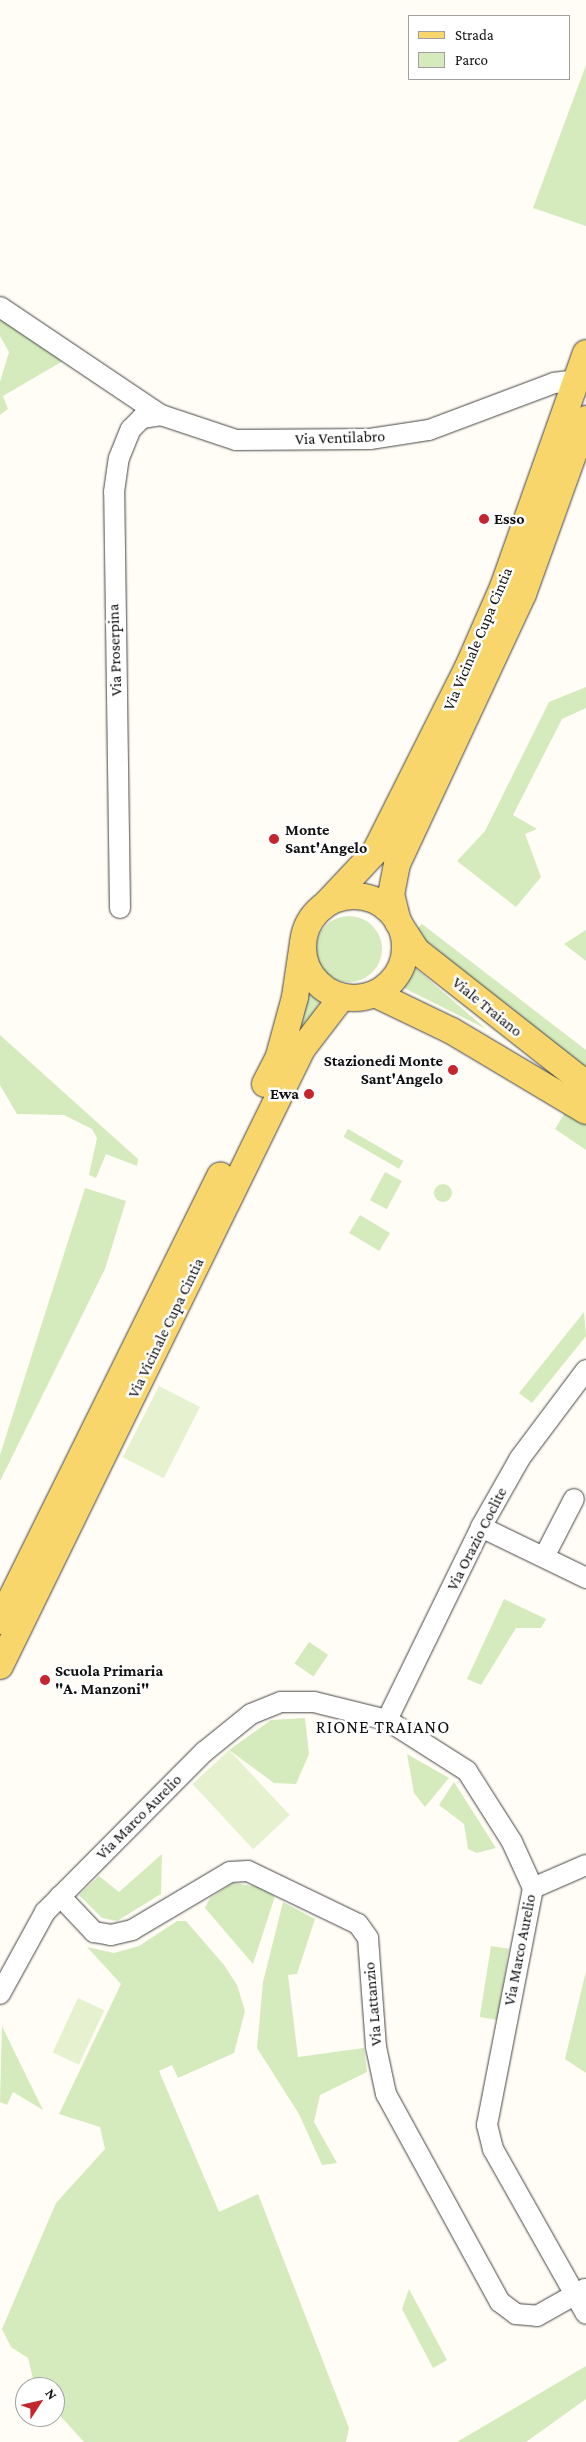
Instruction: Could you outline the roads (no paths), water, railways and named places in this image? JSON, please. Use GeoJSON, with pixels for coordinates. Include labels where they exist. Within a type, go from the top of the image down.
{"type":"FeatureCollection","features":[{"type":"Feature","properties":{"kind":"main road","name":"Via Vicinale Cupa Cintia"},"geometry":{"type":"LineString","coordinates":[[328,902],[375,852],[468,667],[502,587],[581,383],[586,353]]}},
{"type":"Feature","properties":{"kind":"main road","name":"Via Vicinale Cupa Cintia"},"geometry":{"type":"LineString","coordinates":[[398,922],[391,894],[397,864],[523,594],[586,419]]}},
{"type":"Feature","properties":{"kind":"main road"},"geometry":{"type":"LineString","coordinates":[[361,896],[382,904],[398,922],[405,945],[403,963],[393,980],[375,994],[342,997],[313,979],[305,963],[303,944],[314,913],[328,902],[361,896]]}},
{"type":"Feature","properties":{"kind":"main road","name":"Viale Traiano"},"geometry":{"type":"LineString","coordinates":[[398,922],[417,950],[586,1084]]}},
{"type":"Feature","properties":{"kind":"main road","name":"Via Vicinale Cupa Cintia"},"geometry":{"type":"LineString","coordinates":[[0,1621],[279,1056],[303,944]]}},
{"type":"Feature","properties":{"kind":"main road","name":"Viale Traiano"},"geometry":{"type":"LineString","coordinates":[[375,994],[452,1032],[586,1111]]}},
{"type":"Feature","properties":{"kind":"main road","name":"Via Vicinale Cupa Cintia"},"geometry":{"type":"LineString","coordinates":[[0,1666],[302,1049],[342,997]]}},
{"type":"Feature","properties":{"kind":"street","name":"Via Ventilabro"},"geometry":{"type":"LineString","coordinates":[[0,307],[161,415],[236,440],[370,439],[429,430],[554,384],[581,383]]}},
{"type":"Feature","properties":{"kind":"street","name":"Via Proserpina"},"geometry":{"type":"LineString","coordinates":[[120,908],[114,492],[119,458],[131,429],[142,418],[161,415]]}},
{"type":"Feature","properties":{"kind":"street","name":"Via Orazio Coclite"},"geometry":{"type":"LineString","coordinates":[[387,1720],[481,1527],[520,1458],[586,1370]]}},
{"type":"Feature","properties":{"kind":"street"},"geometry":{"type":"LineString","coordinates":[[544,1557],[574,1499]]}},
{"type":"Feature","properties":{"kind":"street"},"geometry":{"type":"LineString","coordinates":[[481,1527],[586,1578]]}},
{"type":"Feature","properties":{"kind":"street","name":"Via Marco Aurelio"},"geometry":{"type":"LineString","coordinates":[[0,1994],[26,1940],[60,1896],[204,1752],[251,1714],[281,1702],[314,1702],[387,1720],[467,1770],[512,1842],[533,1888],[487,2125],[493,2149],[580,2292],[586,2314]]}},
{"type":"Feature","properties":{"kind":"street"},"geometry":{"type":"LineString","coordinates":[[533,1888],[586,1865]]}},
{"type":"Feature","properties":{"kind":"street","name":"Via Lattanzio"},"geometry":{"type":"LineString","coordinates":[[60,1896],[94,1932],[112,1935],[132,1930],[230,1872],[248,1871],[358,1924],[368,1938],[376,2046],[386,2094],[500,2302],[516,2314],[537,2316],[580,2292]]}},
{"type":"Feature","properties":{"kind":"place","name":"Esso"},"geometry":{"type":"Point","coordinates":[484,519]}},
{"type":"Feature","properties":{"kind":"place","name":"Monte Sant'Angelo"},"geometry":{"type":"Point","coordinates":[274,839]}},
{"type":"Feature","properties":{"kind":"place","name":"Stazionedi Monte Sant'Angelo"},"geometry":{"type":"Point","coordinates":[453,1070]}},
{"type":"Feature","properties":{"kind":"place","name":"Ewa"},"geometry":{"type":"Point","coordinates":[309,1094]}},
{"type":"Feature","properties":{"kind":"place","name":"Scuola Primaria \"A. Manzoni\""},"geometry":{"type":"Point","coordinates":[45,1680]}},
{"type":"Feature","properties":{"kind":"district","name":"RIONE TRAIANO"},"geometry":{"type":"Point","coordinates":[383,1727]}}]}
